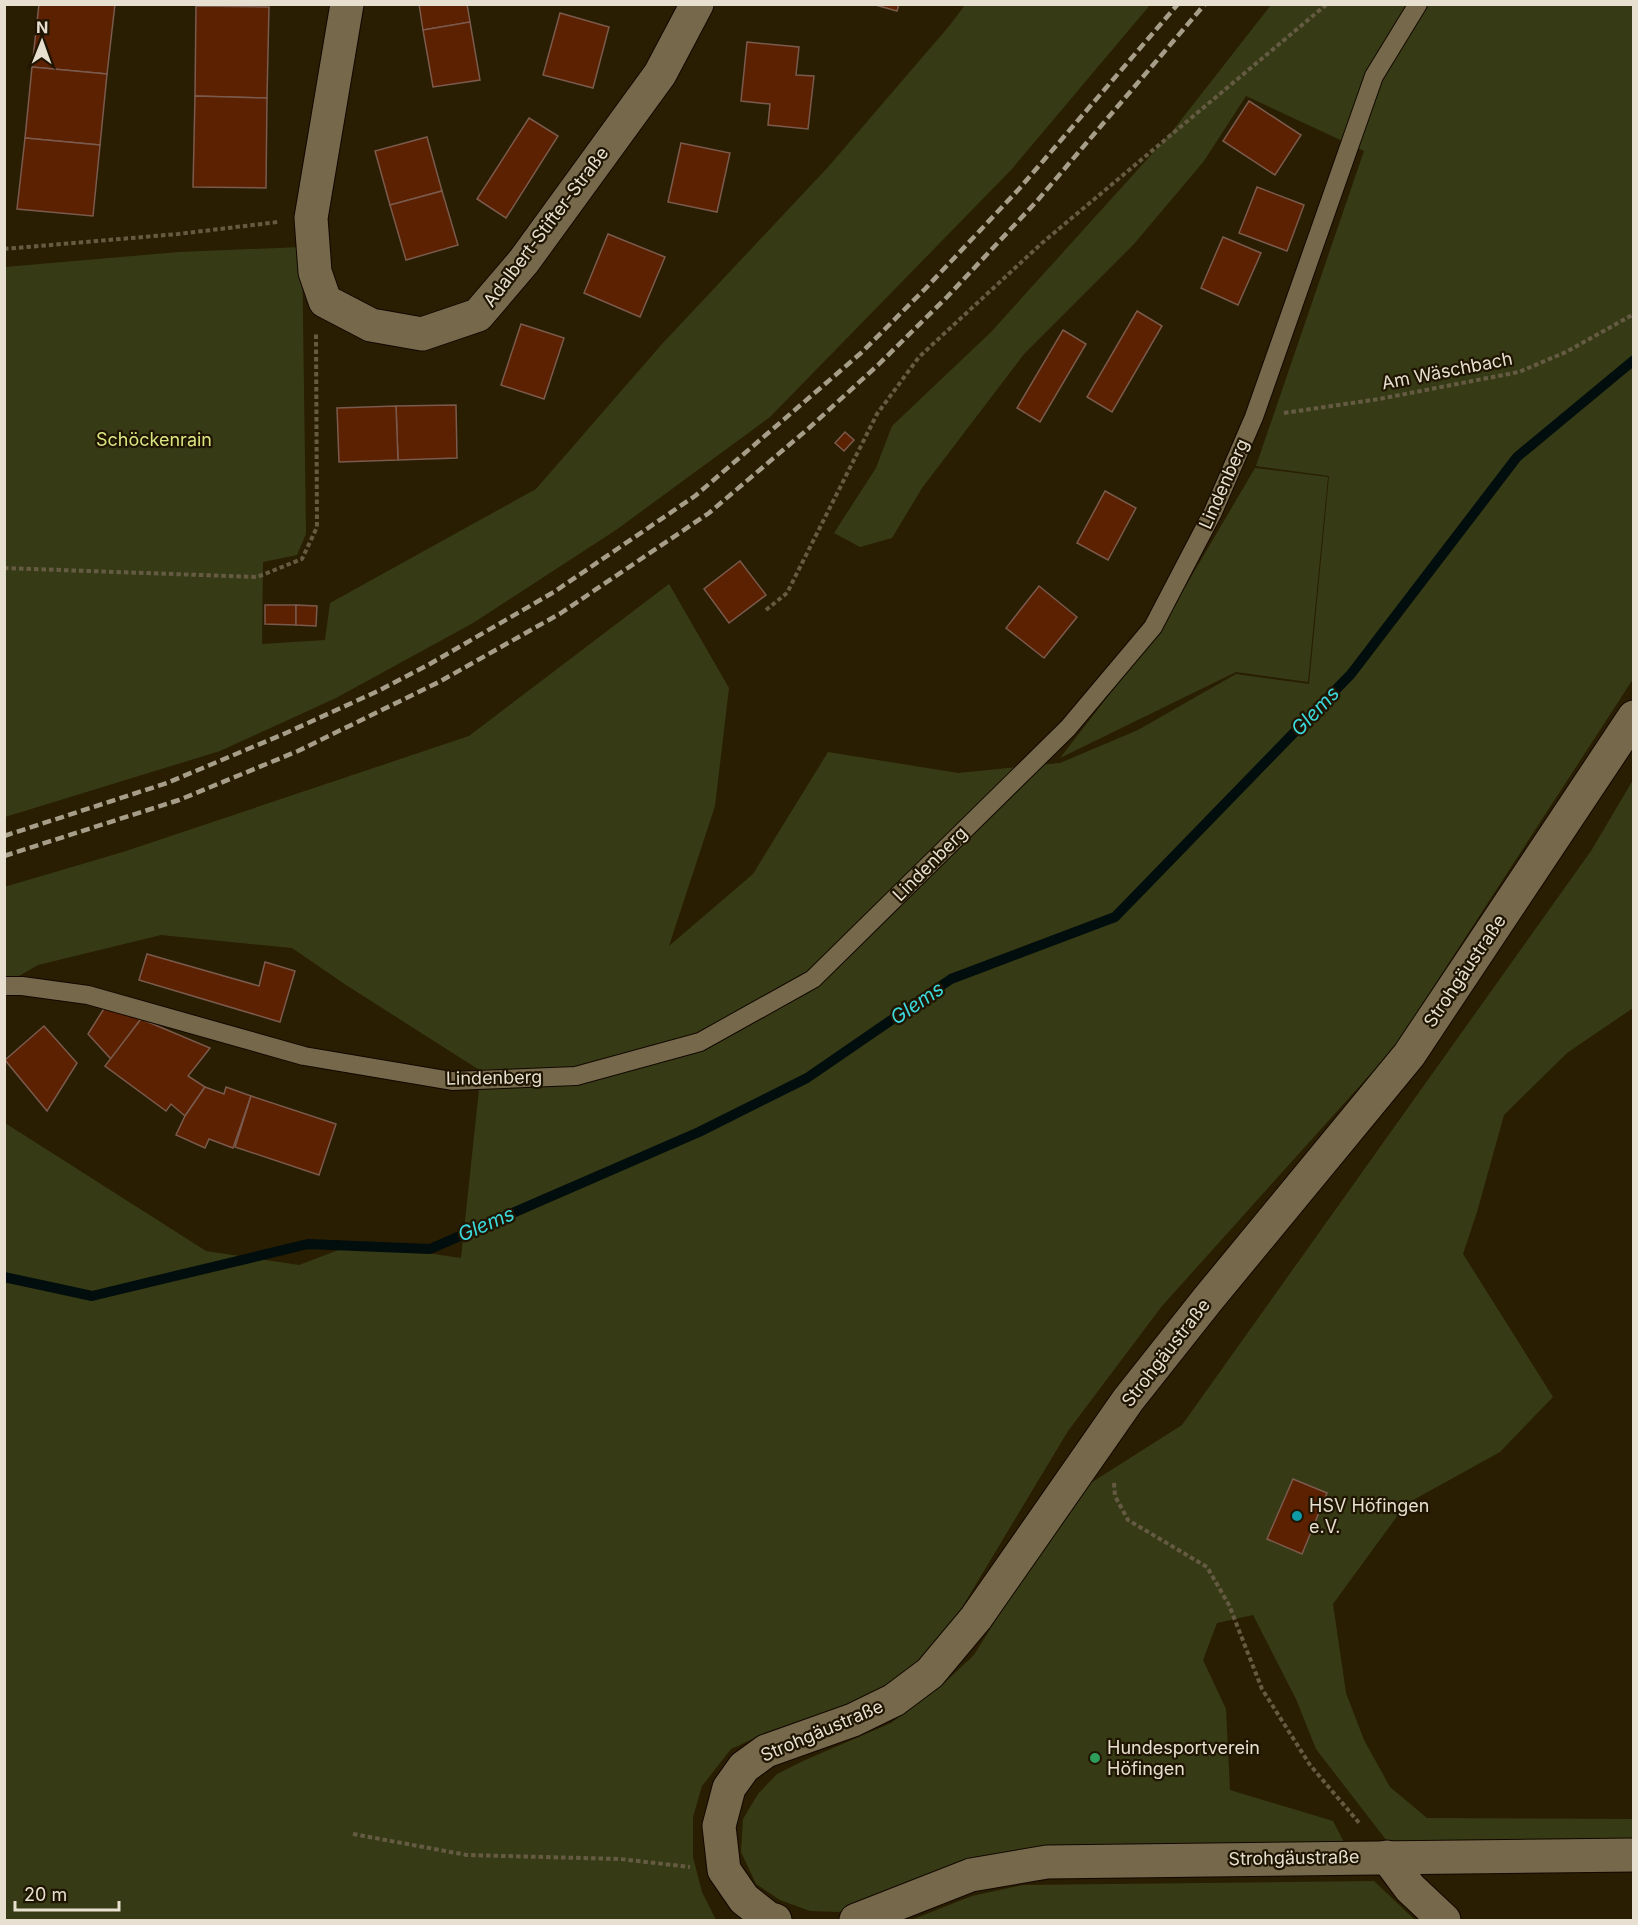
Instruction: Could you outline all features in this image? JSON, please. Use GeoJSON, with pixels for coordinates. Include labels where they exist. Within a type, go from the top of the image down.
{"type":"FeatureCollection","features":[{"type":"Feature","properties":{"kind":"main road"},"geometry":{"type":"LineString","coordinates":[[320,287],[311,218],[346,4]]}},
{"type":"Feature","properties":{"kind":"main road","name":"Adalbert-Stifter-Straße"},"geometry":{"type":"LineString","coordinates":[[320,287],[371,325],[422,334],[478,315],[524,261],[660,74],[697,4]]}},
{"type":"Feature","properties":{"kind":"main road","name":"Strohgäustraße"},"geometry":{"type":"LineString","coordinates":[[775,1920],[768,1918],[744,1899],[724,1870],[719,1826],[729,1788],[744,1767],[766,1751],[853,1720],[894,1700],[930,1673],[938,1664],[976,1618],[1128,1400],[1409,1054],[1634,717]]}},
{"type":"Feature","properties":{"kind":"main road","name":"Strohgäustraße"},"geometry":{"type":"LineString","coordinates":[[856,1920],[971,1875],[1047,1862],[1634,1855]]}},
{"type":"Feature","properties":{"kind":"main road"},"geometry":{"type":"LineString","coordinates":[[1387,1857],[1410,1888],[1444,1920]]}},
{"type":"Feature","properties":{"kind":"lane","name":"Lindenberg"},"geometry":{"type":"LineString","coordinates":[[4,986],[22,986],[88,995],[304,1056],[452,1082],[576,1076],[700,1042],[813,979],[1068,728],[1153,627],[1213,512],[1254,417],[1374,76],[1418,4]]}},
{"type":"Feature","properties":{"kind":"path"},"geometry":{"type":"LineString","coordinates":[[766,610],[787,593],[877,414],[919,357],[1042,243],[1327,4]]}},
{"type":"Feature","properties":{"kind":"path"},"geometry":{"type":"LineString","coordinates":[[4,249],[178,234],[311,218]]}},
{"type":"Feature","properties":{"kind":"path"},"geometry":{"type":"LineString","coordinates":[[4,568],[257,577],[302,559],[317,527],[316,320],[320,287]]}},
{"type":"Feature","properties":{"kind":"path","name":"Am Wäschbach"},"geometry":{"type":"LineString","coordinates":[[1254,417],[1379,399],[1519,372],[1566,352],[1634,314]]}},
{"type":"Feature","properties":{"kind":"path"},"geometry":{"type":"LineString","coordinates":[[1113,1479],[1116,1496],[1128,1520],[1207,1567],[1229,1605],[1262,1689],[1311,1765],[1387,1857]]}},
{"type":"Feature","properties":{"kind":"path"},"geometry":{"type":"LineString","coordinates":[[353,1834],[467,1854],[620,1859],[724,1870]]}},
{"type":"Feature","properties":{"kind":"green space","name":"Schöckenrain"},"geometry":{"type":"Polygon","coordinates":[[[965,5],[1150,5],[1011,170],[770,417],[616,530],[473,623],[336,698],[220,751],[5,817],[5,267],[179,252],[302,247],[306,534],[297,555],[263,562],[262,644],[325,640],[330,603],[536,489],[662,344],[829,166],[965,5]]]}},
{"type":"Feature","properties":{"kind":"green space"},"geometry":{"type":"Polygon","coordinates":[[[1271,5],[1633,5],[1633,679],[1393,1049],[1162,1306],[1068,1431],[943,1639],[899,1683],[817,1718],[764,1734],[731,1749],[702,1786],[693,1817],[693,1857],[702,1892],[716,1920],[5,1920],[5,1123],[206,1251],[299,1265],[357,1243],[461,1258],[481,1071],[292,948],[161,935],[38,965],[5,984],[4,887],[123,852],[469,736],[669,584],[729,688],[715,806],[669,946],[753,874],[828,752],[958,773],[1060,763],[1138,730],[1236,674],[1309,684],[1329,476],[1256,466],[1364,151],[1246,96],[1204,161],[1134,244],[1024,354],[922,488],[892,538],[860,547],[834,533],[876,468],[892,426],[991,332],[1170,134],[1271,5]]]}},
{"type":"Feature","properties":{"kind":"green space"},"geometry":{"type":"Polygon","coordinates":[[[1255,468],[1328,477],[1308,682],[1236,672],[1060,758],[1161,628],[1255,468]]]}},
{"type":"Feature","properties":{"kind":"green space"},"geometry":{"type":"Polygon","coordinates":[[[1633,780],[1633,1008],[1567,1053],[1504,1115],[1463,1254],[1553,1397],[1500,1452],[1406,1504],[1333,1604],[1346,1693],[1364,1740],[1390,1787],[1427,1818],[1633,1819],[1633,1841],[1390,1845],[1316,1749],[1296,1699],[1253,1615],[1217,1623],[1203,1660],[1226,1709],[1230,1790],[1333,1821],[1346,1846],[1178,1849],[868,1904],[839,1912],[810,1911],[780,1900],[756,1884],[741,1852],[743,1819],[758,1794],[777,1774],[891,1723],[940,1687],[974,1655],[1075,1493],[1182,1425],[1591,851],[1633,780]]]}},
{"type":"Feature","properties":{"kind":"green space"},"geometry":{"type":"Polygon","coordinates":[[[1374,1881],[1415,1920],[911,1920],[972,1896],[1023,1885],[1374,1881]]]}},
{"type":"Feature","properties":{"kind":"building"},"geometry":{"type":"Polygon","coordinates":[[[39,4],[115,4],[107,74],[32,67],[39,4]]]}},
{"type":"Feature","properties":{"kind":"building"},"geometry":{"type":"Polygon","coordinates":[[[419,4],[467,4],[470,22],[423,30],[419,4]]]}},
{"type":"Feature","properties":{"kind":"building"},"geometry":{"type":"Polygon","coordinates":[[[872,4],[899,4],[897,11],[872,4]]]}},
{"type":"Feature","properties":{"kind":"building"},"geometry":{"type":"Polygon","coordinates":[[[196,6],[269,7],[267,98],[195,96],[196,6]]]}},
{"type":"Feature","properties":{"kind":"building"},"geometry":{"type":"Polygon","coordinates":[[[560,13],[609,27],[593,88],[543,75],[560,13]]]}},
{"type":"Feature","properties":{"kind":"building"},"geometry":{"type":"Polygon","coordinates":[[[470,22],[480,80],[433,87],[423,30],[470,22]]]}},
{"type":"Feature","properties":{"kind":"building"},"geometry":{"type":"Polygon","coordinates":[[[747,42],[799,47],[796,75],[814,76],[808,129],[768,125],[770,104],[741,101],[747,42]]]}},
{"type":"Feature","properties":{"kind":"building"},"geometry":{"type":"Polygon","coordinates":[[[32,67],[107,74],[100,145],[25,138],[32,67]]]}},
{"type":"Feature","properties":{"kind":"building"},"geometry":{"type":"Polygon","coordinates":[[[195,96],[267,98],[266,188],[193,187],[195,96]]]}},
{"type":"Feature","properties":{"kind":"building"},"geometry":{"type":"Polygon","coordinates":[[[1249,101],[1301,135],[1275,175],[1223,141],[1249,101]]]}},
{"type":"Feature","properties":{"kind":"building"},"geometry":{"type":"Polygon","coordinates":[[[529,118],[558,136],[506,218],[477,199],[529,118]]]}},
{"type":"Feature","properties":{"kind":"building"},"geometry":{"type":"Polygon","coordinates":[[[427,137],[442,191],[390,205],[375,151],[427,137]]]}},
{"type":"Feature","properties":{"kind":"building"},"geometry":{"type":"Polygon","coordinates":[[[25,138],[100,145],[93,216],[17,209],[25,138]]]}},
{"type":"Feature","properties":{"kind":"building"},"geometry":{"type":"Polygon","coordinates":[[[681,143],[730,153],[717,212],[668,202],[681,143]]]}},
{"type":"Feature","properties":{"kind":"building"},"geometry":{"type":"Polygon","coordinates":[[[1257,187],[1304,205],[1287,251],[1239,233],[1257,187]]]}},
{"type":"Feature","properties":{"kind":"building"},"geometry":{"type":"Polygon","coordinates":[[[442,191],[458,245],[406,260],[390,205],[442,191]]]}},
{"type":"Feature","properties":{"kind":"building"},"geometry":{"type":"Polygon","coordinates":[[[608,234],[665,257],[640,317],[584,293],[608,234]]]}},
{"type":"Feature","properties":{"kind":"building"},"geometry":{"type":"Polygon","coordinates":[[[1223,237],[1261,253],[1238,305],[1201,288],[1223,237]]]}},
{"type":"Feature","properties":{"kind":"building"},"geometry":{"type":"Polygon","coordinates":[[[1137,311],[1162,326],[1112,412],[1087,397],[1137,311]]]}},
{"type":"Feature","properties":{"kind":"building"},"geometry":{"type":"Polygon","coordinates":[[[521,324],[564,338],[544,399],[501,385],[521,324]]]}},
{"type":"Feature","properties":{"kind":"building"},"geometry":{"type":"Polygon","coordinates":[[[1063,330],[1086,344],[1040,422],[1017,408],[1063,330]]]}},
{"type":"Feature","properties":{"kind":"building"},"geometry":{"type":"Polygon","coordinates":[[[456,405],[457,458],[398,460],[396,406],[456,405]]]}},
{"type":"Feature","properties":{"kind":"building"},"geometry":{"type":"Polygon","coordinates":[[[396,406],[398,460],[339,462],[337,408],[396,406]]]}},
{"type":"Feature","properties":{"kind":"building"},"geometry":{"type":"Polygon","coordinates":[[[845,432],[854,440],[844,451],[835,443],[845,432]]]}},
{"type":"Feature","properties":{"kind":"building"},"geometry":{"type":"Polygon","coordinates":[[[1105,491],[1136,508],[1108,560],[1077,543],[1105,491]]]}},
{"type":"Feature","properties":{"kind":"building"},"geometry":{"type":"Polygon","coordinates":[[[740,561],[766,595],[729,623],[704,589],[740,561]]]}},
{"type":"Feature","properties":{"kind":"building"},"geometry":{"type":"Polygon","coordinates":[[[1039,586],[1077,617],[1044,658],[1006,628],[1039,586]]]}},
{"type":"Feature","properties":{"kind":"building"},"geometry":{"type":"Polygon","coordinates":[[[265,605],[296,605],[296,625],[265,624],[265,605]]]}},
{"type":"Feature","properties":{"kind":"building"},"geometry":{"type":"Polygon","coordinates":[[[296,605],[317,606],[316,626],[296,625],[296,605]]]}},
{"type":"Feature","properties":{"kind":"building"},"geometry":{"type":"Polygon","coordinates":[[[147,954],[259,986],[265,962],[295,971],[280,1022],[139,980],[147,954]]]}},
{"type":"Feature","properties":{"kind":"building"},"geometry":{"type":"Polygon","coordinates":[[[105,1007],[141,1019],[111,1059],[88,1034],[105,1007]]]}},
{"type":"Feature","properties":{"kind":"building"},"geometry":{"type":"Polygon","coordinates":[[[141,1019],[210,1048],[188,1076],[205,1087],[185,1116],[171,1104],[166,1111],[105,1066],[141,1019]]]}},
{"type":"Feature","properties":{"kind":"building"},"geometry":{"type":"Polygon","coordinates":[[[44,1026],[77,1063],[47,1111],[5,1060],[44,1026]]]}},
{"type":"Feature","properties":{"kind":"building"},"geometry":{"type":"Polygon","coordinates":[[[205,1087],[224,1094],[226,1087],[251,1096],[233,1148],[209,1139],[205,1148],[176,1135],[185,1116],[205,1087]]]}},
{"type":"Feature","properties":{"kind":"building"},"geometry":{"type":"Polygon","coordinates":[[[251,1096],[336,1124],[319,1175],[235,1147],[251,1096]]]}},
{"type":"Feature","properties":{"kind":"building","name":"HSV Höfingen e.V."},"geometry":{"type":"Polygon","coordinates":[[[1293,1479],[1327,1493],[1302,1554],[1267,1539],[1293,1479]]]}},
{"type":"Feature","properties":{"kind":"waterway","name":"Glems"},"geometry":{"type":"LineString","coordinates":[[4,1277],[92,1296],[308,1244],[430,1249],[699,1132],[807,1078],[951,979],[1115,917],[1351,674],[1517,457],[1634,360]]}},
{"type":"Feature","properties":{"kind":"railway"},"geometry":{"type":"LineString","coordinates":[[4,836],[167,783],[378,691],[428,665],[554,592],[695,496],[861,353],[925,289],[1019,189],[1178,4]]}},
{"type":"Feature","properties":{"kind":"railway"},"geometry":{"type":"LineString","coordinates":[[4,856],[179,800],[298,751],[439,682],[561,613],[709,513],[809,428],[878,365],[947,297],[1037,201],[1205,4]]}},
{"type":"Feature","properties":{"kind":"place","name":"HSV Höfingen e.V."},"geometry":{"type":"Point","coordinates":[1297,1516]}},
{"type":"Feature","properties":{"kind":"place","name":"Hundesportverein Höfingen"},"geometry":{"type":"Point","coordinates":[1095,1758]}}]}
